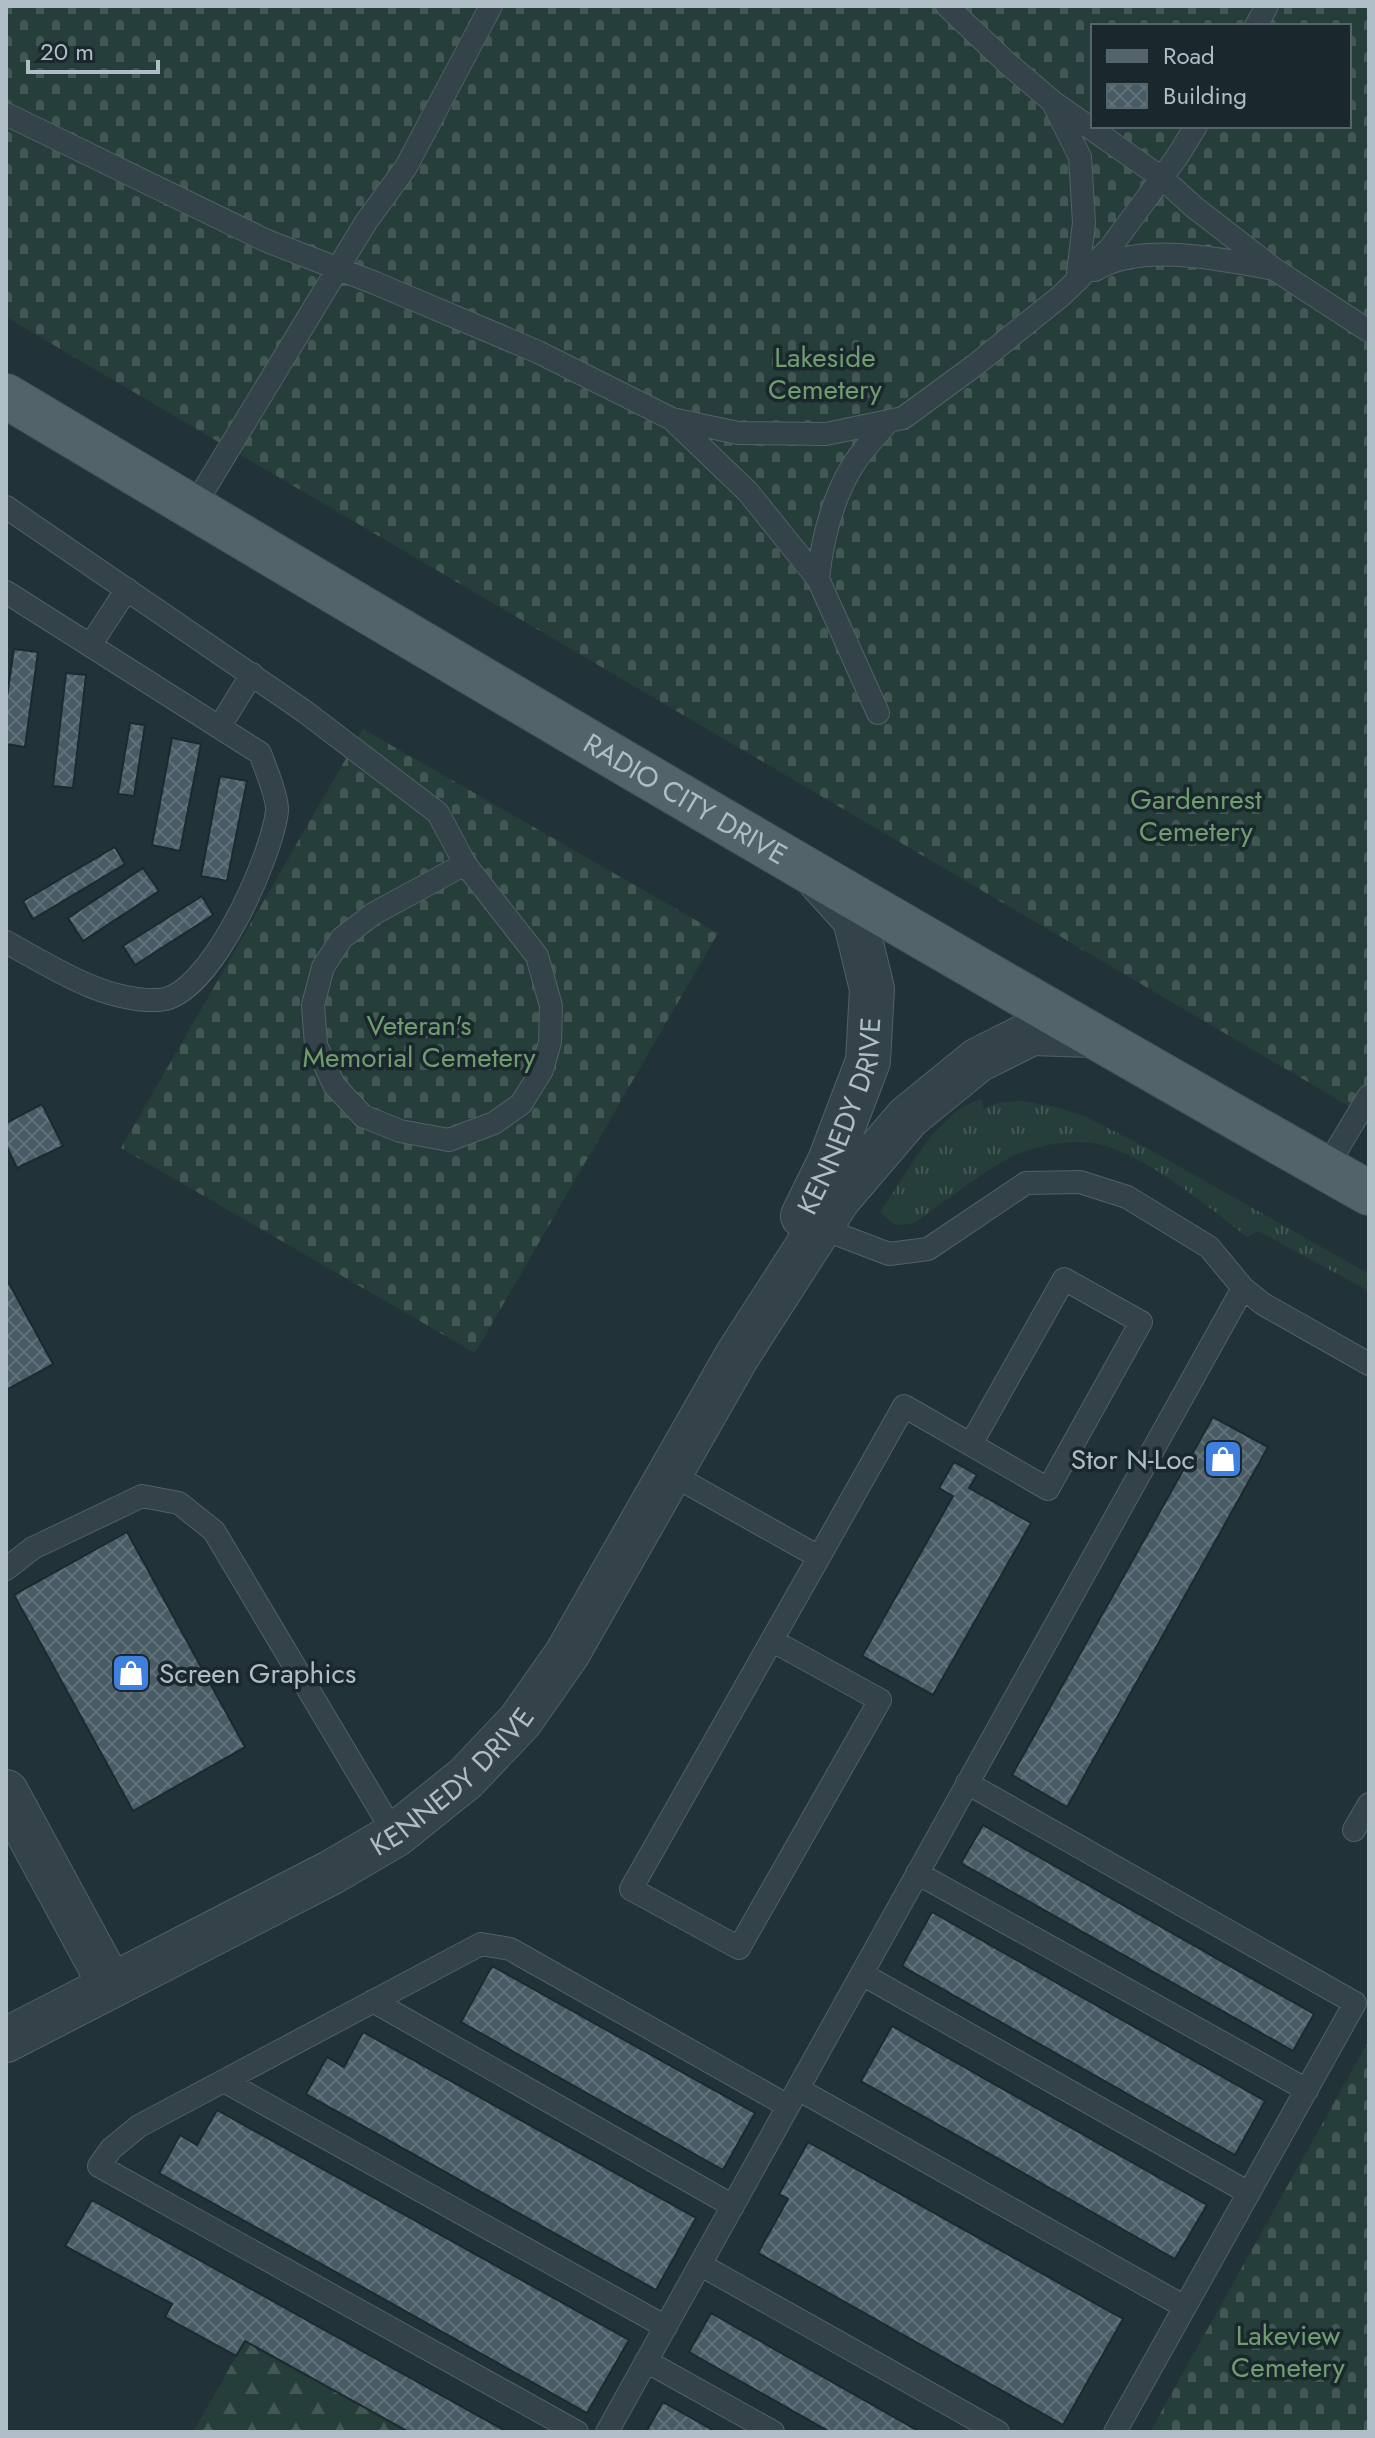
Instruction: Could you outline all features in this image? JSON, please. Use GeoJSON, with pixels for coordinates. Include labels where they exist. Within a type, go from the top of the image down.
{"type":"FeatureCollection","features":[{"type":"Feature","properties":{"kind":"main road","name":"RADIO CITY DRIVE"},"geometry":{"type":"LineString","coordinates":[[6,396],[816,875],[1369,1193]]}},
{"type":"Feature","properties":{"kind":"street","name":"KENNEDY DRIVE"},"geometry":{"type":"LineString","coordinates":[[6,2040],[332,1872],[395,1835],[466,1778],[520,1721],[567,1654],[810,1224],[868,1061],[872,989],[855,919],[816,875]]}},
{"type":"Feature","properties":{"kind":"street","name":"KENNEDY DRIVE"},"geometry":{"type":"LineString","coordinates":[[810,1224],[838,1199],[908,1117],[978,1060],[1032,1033],[1091,1035]]}},
{"type":"Feature","properties":{"kind":"street"},"geometry":{"type":"LineString","coordinates":[[6,1792],[111,1986]]}},
{"type":"Feature","properties":{"kind":"lane"},"geometry":{"type":"LineString","coordinates":[[193,508],[366,222],[406,167],[491,6]]}},
{"type":"Feature","properties":{"kind":"lane"},"geometry":{"type":"LineString","coordinates":[[947,6],[1053,102],[1162,178],[1274,269],[1369,331]]}},
{"type":"Feature","properties":{"kind":"lane"},"geometry":{"type":"LineString","coordinates":[[1257,24],[1267,6]]}},
{"type":"Feature","properties":{"kind":"lane"},"geometry":{"type":"LineString","coordinates":[[1053,102],[1080,157],[1084,223],[1077,281]]}},
{"type":"Feature","properties":{"kind":"lane"},"geometry":{"type":"LineString","coordinates":[[6,114],[267,241],[538,352],[672,419],[738,433],[826,434],[903,418],[974,366],[1077,281],[1110,248],[1195,128]]}},
{"type":"Feature","properties":{"kind":"lane"},"geometry":{"type":"LineString","coordinates":[[1077,281],[1108,262],[1135,258],[1195,255],[1274,269]]}},
{"type":"Feature","properties":{"kind":"lane"},"geometry":{"type":"LineString","coordinates":[[672,419],[748,492],[818,579],[878,713]]}},
{"type":"Feature","properties":{"kind":"lane"},"geometry":{"type":"LineString","coordinates":[[818,579],[821,552],[840,492],[853,465],[889,421]]}},
{"type":"Feature","properties":{"kind":"lane"},"geometry":{"type":"LineString","coordinates":[[6,507],[252,674],[438,813],[465,864],[537,956],[551,1006],[550,1042],[542,1070],[521,1104],[494,1123],[449,1140],[400,1131],[363,1116],[334,1085],[316,1045],[313,1005],[323,967],[342,938],[373,914],[465,864]]}},
{"type":"Feature","properties":{"kind":"lane"},"geometry":{"type":"LineString","coordinates":[[91,644],[127,589]]}},
{"type":"Feature","properties":{"kind":"lane"},"geometry":{"type":"LineString","coordinates":[[6,592],[260,753],[277,809],[260,873],[221,945],[194,984],[162,1001],[117,995],[61,972],[6,942]]}},
{"type":"Feature","properties":{"kind":"lane"},"geometry":{"type":"LineString","coordinates":[[220,726],[252,674]]}},
{"type":"Feature","properties":{"kind":"lane"},"geometry":{"type":"LineString","coordinates":[[1326,1168],[1369,1096]]}},
{"type":"Feature","properties":{"kind":"lane"},"geometry":{"type":"LineString","coordinates":[[810,1224],[889,1254],[928,1249],[1026,1183],[1080,1182],[1127,1197],[1209,1247],[1243,1288],[1263,1304],[1369,1364]]}},
{"type":"Feature","properties":{"kind":"lane"},"geometry":{"type":"LineString","coordinates":[[773,1641],[880,1700],[739,1948],[631,1889],[904,1406],[1048,1489],[1141,1322],[1064,1279],[971,1444]]}},
{"type":"Feature","properties":{"kind":"lane"},"geometry":{"type":"LineString","coordinates":[[607,2432],[1243,1288]]}},
{"type":"Feature","properties":{"kind":"lane"},"geometry":{"type":"LineString","coordinates":[[671,1474],[819,1557]]}},
{"type":"Feature","properties":{"kind":"lane"},"geometry":{"type":"LineString","coordinates":[[6,1569],[33,1548],[142,1496],[179,1503],[214,1531],[395,1835]]}},
{"type":"Feature","properties":{"kind":"lane"},"geometry":{"type":"LineString","coordinates":[[967,1783],[1355,2003],[1115,2432]]}},
{"type":"Feature","properties":{"kind":"lane"},"geometry":{"type":"LineString","coordinates":[[1354,1830],[1369,1804]]}},
{"type":"Feature","properties":{"kind":"lane"},"geometry":{"type":"LineString","coordinates":[[917,1873],[1307,2090]]}},
{"type":"Feature","properties":{"kind":"lane"},"geometry":{"type":"LineString","coordinates":[[577,2432],[99,2166],[111,2149],[139,2126],[481,1944],[510,1949],[1185,2307]]}},
{"type":"Feature","properties":{"kind":"lane"},"geometry":{"type":"LineString","coordinates":[[862,1974],[1249,2193]]}},
{"type":"Feature","properties":{"kind":"lane"},"geometry":{"type":"LineString","coordinates":[[373,2001],[733,2206]]}},
{"type":"Feature","properties":{"kind":"lane"},"geometry":{"type":"LineString","coordinates":[[224,2081],[666,2327]]}},
{"type":"Feature","properties":{"kind":"lane"},"geometry":{"type":"LineString","coordinates":[[701,2265],[998,2432]]}},
{"type":"Feature","properties":{"kind":"lane"},"geometry":{"type":"LineString","coordinates":[[646,2361],[773,2432]]}},
{"type":"Feature","properties":{"kind":"green space","name":"Lakeside Cemetery"},"geometry":{"type":"Polygon","coordinates":[[[6,6],[1369,6],[1369,1118],[6,317],[6,6]]]}},
{"type":"Feature","properties":{"kind":"green space","name":"Veteran's Memorial Cemetery"},"geometry":{"type":"Polygon","coordinates":[[[363,729],[718,933],[475,1353],[121,1148],[363,729]]]}},
{"type":"Feature","properties":{"kind":"green space"},"geometry":{"type":"Polygon","coordinates":[[[981,1099],[984,1108],[1001,1102],[1023,1101],[1084,1116],[1369,1274],[1369,1291],[1258,1231],[1247,1237],[1159,1172],[1121,1151],[1092,1143],[1057,1143],[1013,1156],[912,1224],[895,1225],[880,1212],[911,1164],[949,1118],[981,1099]]]}},
{"type":"Feature","properties":{"kind":"green space","name":"Lakeview Cemetery"},"geometry":{"type":"Polygon","coordinates":[[[1369,2040],[1369,2432],[1150,2432],[1369,2040]]]}},
{"type":"Feature","properties":{"kind":"green space"},"geometry":{"type":"Polygon","coordinates":[[[245,2341],[409,2432],[193,2432],[245,2341]]]}},
{"type":"Feature","properties":{"kind":"building"},"geometry":{"type":"Polygon","coordinates":[[[14,649],[38,652],[25,747],[6,744],[6,703],[14,649]]]}},
{"type":"Feature","properties":{"kind":"building"},"geometry":{"type":"Polygon","coordinates":[[[66,673],[86,675],[73,788],[53,786],[66,673]]]}},
{"type":"Feature","properties":{"kind":"building"},"geometry":{"type":"Polygon","coordinates":[[[130,723],[145,725],[134,796],[118,794],[130,723]]]}},
{"type":"Feature","properties":{"kind":"building"},"geometry":{"type":"Polygon","coordinates":[[[172,738],[201,744],[180,851],[152,845],[172,738]]]}},
{"type":"Feature","properties":{"kind":"building"},"geometry":{"type":"Polygon","coordinates":[[[220,776],[247,781],[227,881],[201,876],[220,776]]]}},
{"type":"Feature","properties":{"kind":"building"},"geometry":{"type":"Polygon","coordinates":[[[115,847],[125,864],[33,919],[23,901],[115,847]]]}},
{"type":"Feature","properties":{"kind":"building"},"geometry":{"type":"Polygon","coordinates":[[[143,868],[159,891],[83,941],[68,918],[143,868]]]}},
{"type":"Feature","properties":{"kind":"building"},"geometry":{"type":"Polygon","coordinates":[[[202,896],[213,915],[135,965],[123,946],[202,896]]]}},
{"type":"Feature","properties":{"kind":"building"},"geometry":{"type":"Polygon","coordinates":[[[42,1104],[63,1146],[17,1168],[6,1145],[6,1123],[42,1104]]]}},
{"type":"Feature","properties":{"kind":"building"},"geometry":{"type":"Polygon","coordinates":[[[6,1278],[53,1364],[6,1390],[6,1278]]]}},
{"type":"Feature","properties":{"kind":"building"},"geometry":{"type":"Polygon","coordinates":[[[1213,1417],[1268,1447],[1067,1807],[1012,1775],[1213,1417]]]}},
{"type":"Feature","properties":{"kind":"building"},"geometry":{"type":"Polygon","coordinates":[[[954,1462],[977,1475],[969,1488],[1031,1523],[933,1695],[862,1656],[953,1496],[939,1488],[954,1462]]]}},
{"type":"Feature","properties":{"kind":"building"},"geometry":{"type":"Polygon","coordinates":[[[127,1532],[245,1747],[133,1811],[14,1595],[127,1532]]]}},
{"type":"Feature","properties":{"kind":"building"},"geometry":{"type":"Polygon","coordinates":[[[983,1825],[1314,2014],[1293,2051],[961,1863],[983,1825]]]}},
{"type":"Feature","properties":{"kind":"building"},"geometry":{"type":"Polygon","coordinates":[[[932,1912],[1265,2101],[1235,2155],[902,1966],[932,1912]]]}},
{"type":"Feature","properties":{"kind":"building"},"geometry":{"type":"Polygon","coordinates":[[[492,1966],[755,2113],[723,2170],[461,2022],[492,1966]]]}},
{"type":"Feature","properties":{"kind":"building"},"geometry":{"type":"Polygon","coordinates":[[[892,2026],[1207,2205],[1175,2259],[861,2081],[892,2026]]]}},
{"type":"Feature","properties":{"kind":"building"},"geometry":{"type":"Polygon","coordinates":[[[363,2032],[696,2218],[656,2290],[306,2094],[327,2057],[344,2067],[363,2032]]]}},
{"type":"Feature","properties":{"kind":"building"},"geometry":{"type":"Polygon","coordinates":[[[217,2110],[629,2340],[587,2413],[159,2173],[180,2135],[197,2145],[217,2110]]]}},
{"type":"Feature","properties":{"kind":"building"},"geometry":{"type":"Polygon","coordinates":[[[808,2142],[1123,2319],[1063,2425],[758,2253],[788,2199],[779,2194],[808,2142]]]}},
{"type":"Feature","properties":{"kind":"building"},"geometry":{"type":"Polygon","coordinates":[[[92,2200],[507,2432],[409,2432],[245,2341],[236,2356],[165,2317],[172,2304],[65,2246],[92,2200]]]}},
{"type":"Feature","properties":{"kind":"building"},"geometry":{"type":"Polygon","coordinates":[[[711,2313],[920,2432],[830,2432],[689,2352],[711,2313]]]}},
{"type":"Feature","properties":{"kind":"building"},"geometry":{"type":"Polygon","coordinates":[[[663,2402],[716,2432],[646,2432],[663,2402]]]}},
{"type":"Feature","properties":{"kind":"place","name":"Stor N-Loc"},"geometry":{"type":"Point","coordinates":[1223,1459]}},
{"type":"Feature","properties":{"kind":"place","name":"Screen Graphics"},"geometry":{"type":"Point","coordinates":[131,1673]}},
{"type":"Feature","properties":{"kind":"park label","name":"Gardenrest Cemetery"},"geometry":{"type":"Point","coordinates":[1196,815]}}]}
